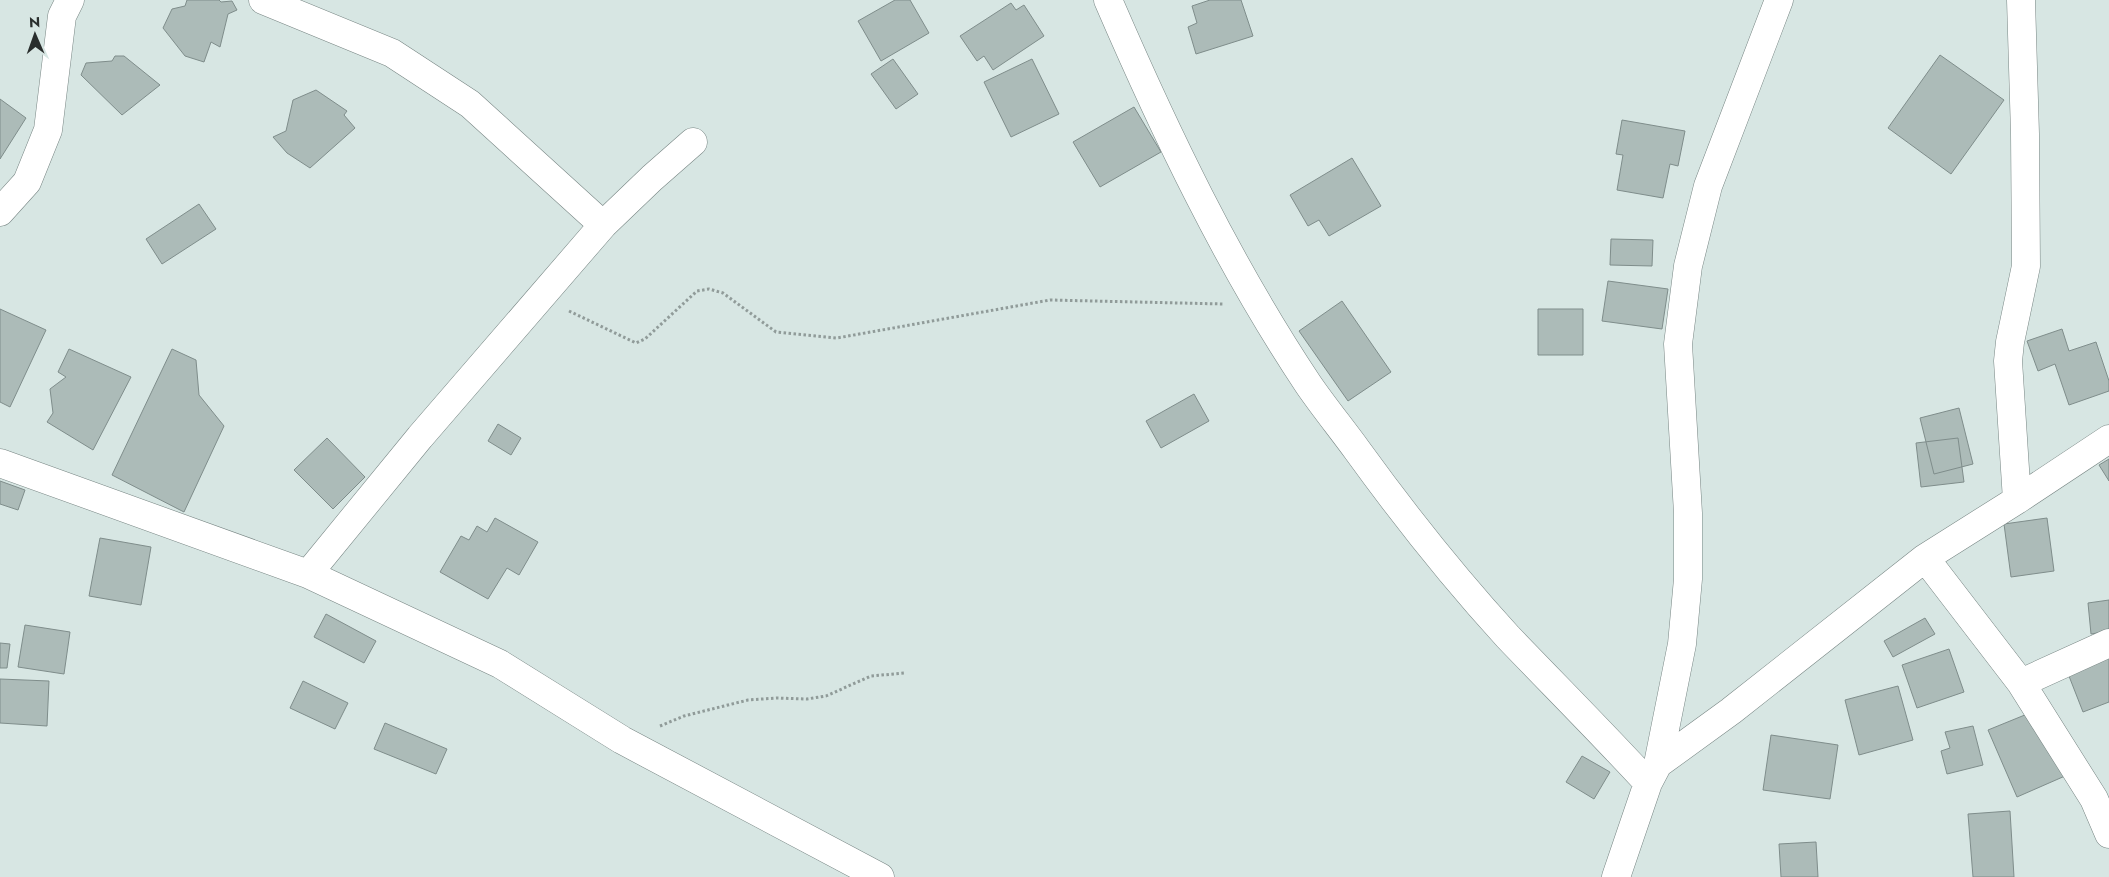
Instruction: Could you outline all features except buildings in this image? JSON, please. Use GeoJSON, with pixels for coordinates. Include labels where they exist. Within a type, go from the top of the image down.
{"type":"FeatureCollection","features":[{"type":"Feature","properties":{"kind":"street"},"geometry":{"type":"LineString","coordinates":[[0,212],[27,182],[48,130],[60,25],[70,0]]}},
{"type":"Feature","properties":{"kind":"street"},"geometry":{"type":"LineString","coordinates":[[263,0],[392,53],[470,104],[603,225]]}},
{"type":"Feature","properties":{"kind":"street"},"geometry":{"type":"LineString","coordinates":[[1108,0],[1155,106],[1219,234],[1308,384],[1387,491],[1438,555],[1507,635],[1653,774]]}},
{"type":"Feature","properties":{"kind":"street"},"geometry":{"type":"LineString","coordinates":[[1616,877],[1653,774],[1682,644],[1688,579],[1688,512],[1678,344],[1688,266],[1708,186],[1779,0]]}},
{"type":"Feature","properties":{"kind":"street"},"geometry":{"type":"LineString","coordinates":[[2017,500],[2008,361],[2010,342],[2026,266],[2025,134],[2020,0]]}},
{"type":"Feature","properties":{"kind":"street"},"geometry":{"type":"LineString","coordinates":[[308,574],[420,438],[603,225],[693,142]]}},
{"type":"Feature","properties":{"kind":"street"},"geometry":{"type":"LineString","coordinates":[[1653,774],[1731,710],[1925,558],[2017,500],[2109,438]]}},
{"type":"Feature","properties":{"kind":"street"},"geometry":{"type":"LineString","coordinates":[[0,463],[308,574],[500,664],[622,740],[880,877]]}},
{"type":"Feature","properties":{"kind":"street"},"geometry":{"type":"LineString","coordinates":[[1925,558],[2021,683],[2094,799],[2109,834]]}},
{"type":"Feature","properties":{"kind":"street"},"geometry":{"type":"LineString","coordinates":[[2021,683],[2109,643]]}},
{"type":"Feature","properties":{"kind":"path"},"geometry":{"type":"LineString","coordinates":[[540,298],[636,343],[645,339],[697,291],[709,289],[724,292],[776,332],[837,338],[1050,300],[1259,304]]}},
{"type":"Feature","properties":{"kind":"path"},"geometry":{"type":"LineString","coordinates":[[622,740],[684,716],[748,700],[777,698],[807,699],[826,696],[871,676],[905,673]]}}]}
